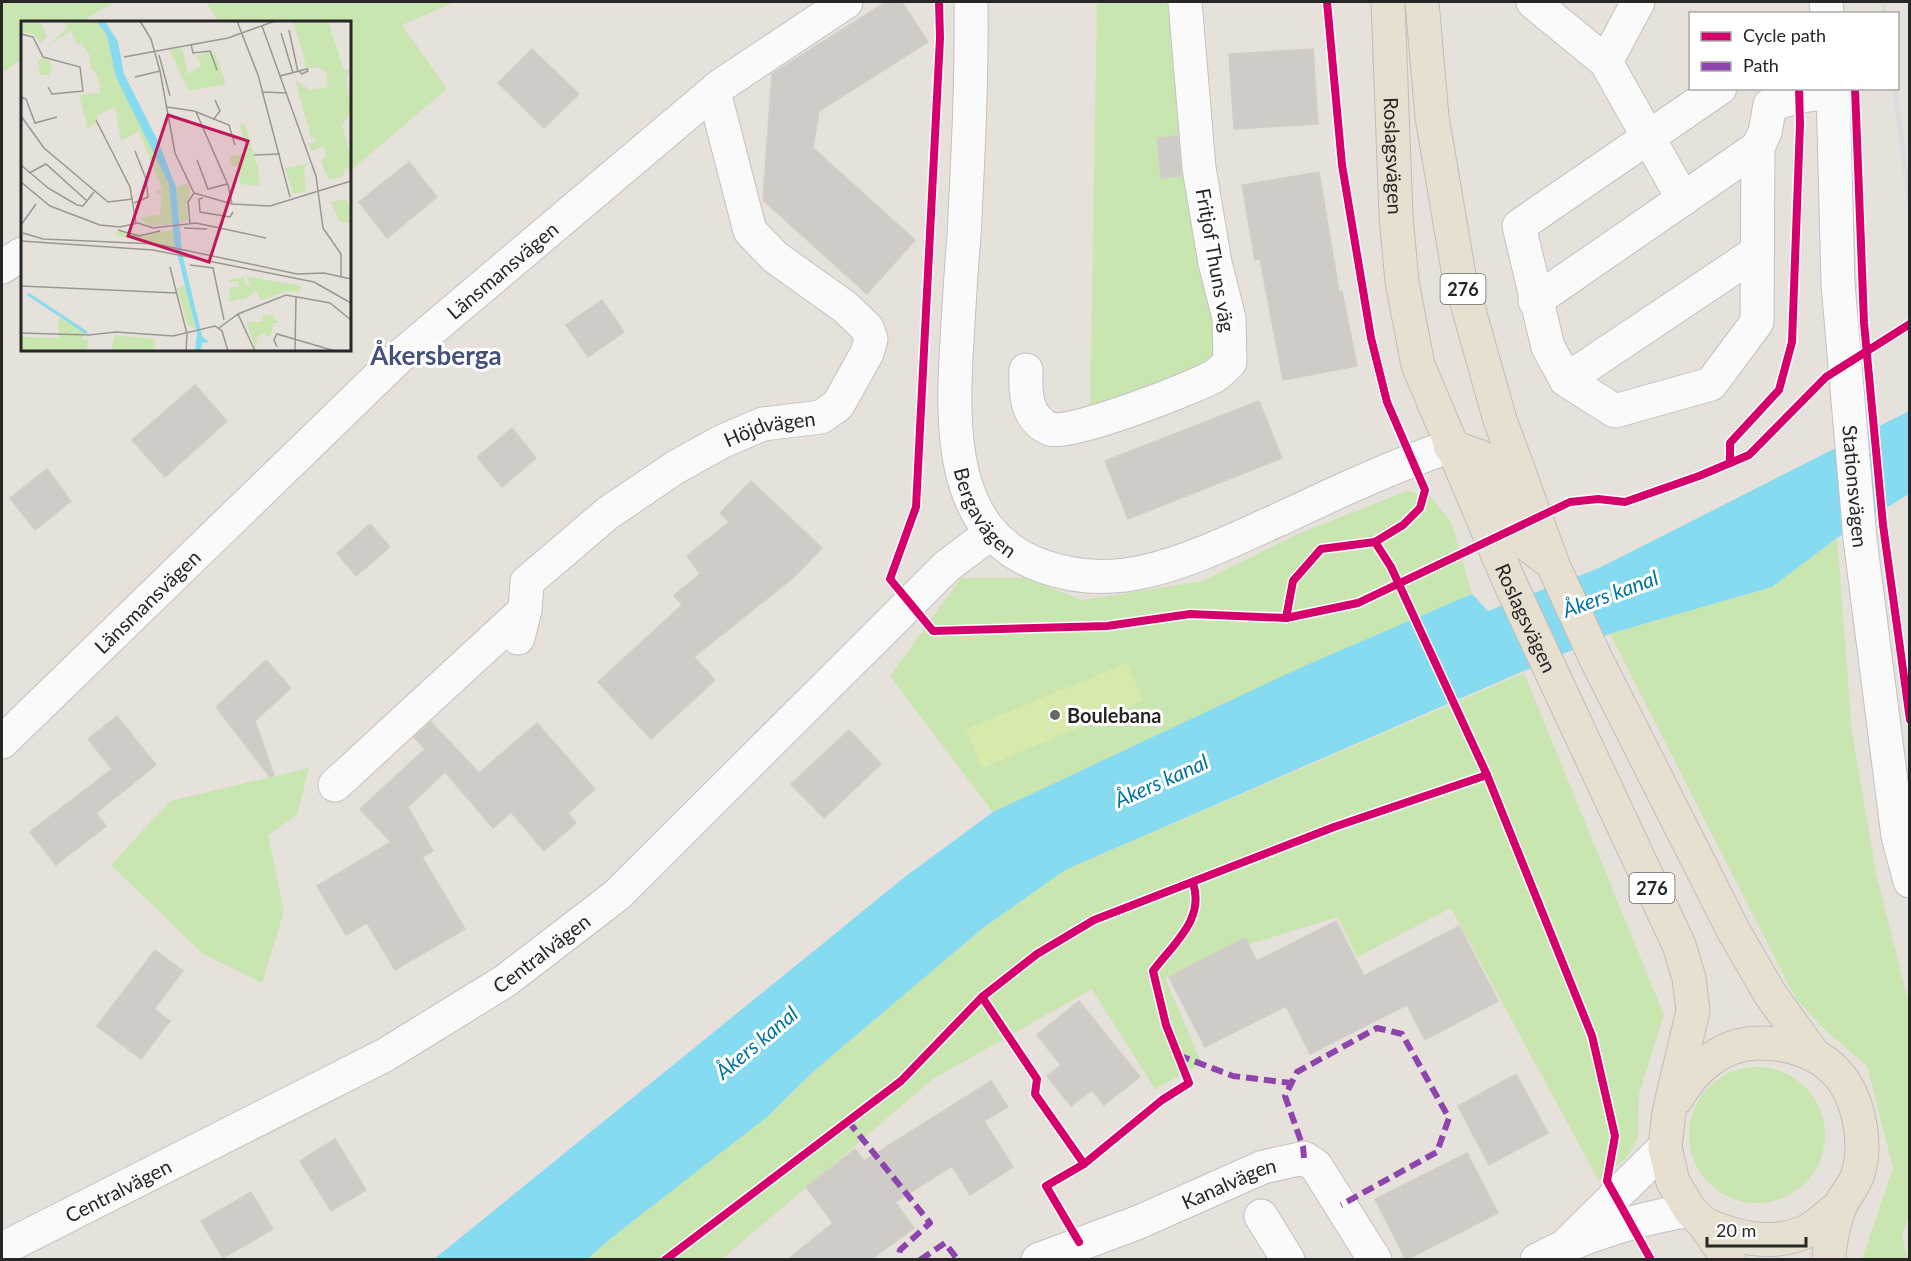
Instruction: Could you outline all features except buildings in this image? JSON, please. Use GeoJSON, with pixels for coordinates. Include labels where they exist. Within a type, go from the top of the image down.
{"type":"FeatureCollection","features":[{"type":"Feature","properties":{"kind":"main road","name":"Roslagsvägen"},"geometry":{"type":"LineString","coordinates":[[1388,2],[1396,216],[1402,282],[1418,365],[1450,446],[1509,581],[1679,945],[1689,978],[1694,1011],[1669,1112],[1665,1147],[1673,1182],[1729,1260]]}},
{"type":"Feature","properties":{"kind":"main road","name":"Roslagsvägen"},"geometry":{"type":"LineString","coordinates":[[1422,2],[1432,117],[1460,275],[1500,420],[1553,565],[1596,659],[1733,930],[1770,994],[1814,1055]]}},
{"type":"Feature","properties":{"kind":"main road"},"geometry":{"type":"LineString","coordinates":[[1450,446],[1481,457],[1520,539],[1553,565]]}},
{"type":"Feature","properties":{"kind":"main road","name":"Roslagsvägen"},"geometry":{"type":"LineString","coordinates":[[1669,1112],[1690,1075],[1717,1054],[1750,1043],[1781,1043],[1814,1055],[1833,1068],[1858,1113],[1864,1141],[1858,1175],[1841,1205],[1829,1260]]}},
{"type":"Feature","properties":{"kind":"main road","name":"Roslagsvägen"},"geometry":{"type":"LineString","coordinates":[[1697,1217],[1732,1236],[1772,1241],[1805,1232],[1841,1205]]}},
{"type":"Feature","properties":{"kind":"street","name":"Länsmansvägen"},"geometry":{"type":"LineString","coordinates":[[2,742],[398,358],[714,92],[846,2]]}},
{"type":"Feature","properties":{"kind":"street","name":"Bergavägen"},"geometry":{"type":"LineString","coordinates":[[971,2],[972,96],[953,403],[957,456],[970,499],[991,533],[1025,561],[1067,574],[1104,576],[1146,571],[1202,555],[1385,470],[1450,446]]}},
{"type":"Feature","properties":{"kind":"street","name":"Fritjof Thuns väg"},"geometry":{"type":"LineString","coordinates":[[1026,370],[1025,397],[1038,422],[1053,431],[1075,429],[1119,413],[1216,375],[1230,362],[1229,318],[1215,263],[1199,168],[1185,2]]}},
{"type":"Feature","properties":{"kind":"street"},"geometry":{"type":"LineString","coordinates":[[1533,2],[1606,62],[1683,199]]}},
{"type":"Feature","properties":{"kind":"street"},"geometry":{"type":"LineString","coordinates":[[1606,62],[1638,2]]}},
{"type":"Feature","properties":{"kind":"street"},"geometry":{"type":"LineString","coordinates":[[1717,90],[1519,226],[1535,301],[1548,347],[1566,380],[1615,411],[1711,384],[1757,322],[1758,147],[1765,132],[1770,105],[1799,96],[1833,90]]}},
{"type":"Feature","properties":{"kind":"street","name":"Stationsvägen"},"geometry":{"type":"LineString","coordinates":[[1833,90],[1838,284],[1860,539],[1898,836],[1910,881]]}},
{"type":"Feature","properties":{"kind":"street","name":"Höjdvägen"},"geometry":{"type":"LineString","coordinates":[[335,785],[521,624],[527,582],[608,513],[676,466],[721,442],[763,424],[821,417],[838,405],[867,353],[871,339],[867,328],[845,307],[775,257],[750,231],[714,92]]}},
{"type":"Feature","properties":{"kind":"street"},"geometry":{"type":"LineString","coordinates":[[1535,301],[1758,147]]}},
{"type":"Feature","properties":{"kind":"street"},"geometry":{"type":"LineString","coordinates":[[1566,380],[1757,252]]}},
{"type":"Feature","properties":{"kind":"street"},"geometry":{"type":"LineString","coordinates":[[2,267],[21,255]]}},
{"type":"Feature","properties":{"kind":"street","name":"Centralvägen"},"geometry":{"type":"LineString","coordinates":[[2,1249],[386,1055],[505,981],[617,895],[947,566],[991,533]]}},
{"type":"Feature","properties":{"kind":"street"},"geometry":{"type":"LineString","coordinates":[[1567,1244],[1665,1147]]}},
{"type":"Feature","properties":{"kind":"street","name":"Kanalvägen"},"geometry":{"type":"LineString","coordinates":[[1038,1260],[1138,1222],[1263,1167],[1304,1158],[1316,1166],[1375,1260]]}},
{"type":"Feature","properties":{"kind":"street"},"geometry":{"type":"LineString","coordinates":[[1537,1260],[1567,1244],[1658,1215],[1697,1217]]}},
{"type":"Feature","properties":{"kind":"street"},"geometry":{"type":"LineString","coordinates":[[1261,1216],[1288,1260]]}},
{"type":"Feature","properties":{"kind":"green space"},"geometry":{"type":"Polygon","coordinates":[[[2,2],[114,2],[83,21],[21,21],[21,60],[2,73],[2,2]]]}},
{"type":"Feature","properties":{"kind":"green space"},"geometry":{"type":"Polygon","coordinates":[[[206,2],[455,2],[402,25],[447,89],[351,170],[351,21],[218,21],[206,2]]]}},
{"type":"Feature","properties":{"kind":"green space"},"geometry":{"type":"Polygon","coordinates":[[[1097,2],[1171,2],[1221,352],[1200,372],[1090,411],[1097,2]]]}},
{"type":"Feature","properties":{"kind":"green space"},"geometry":{"type":"Polygon","coordinates":[[[1407,491],[1430,496],[1451,522],[1472,594],[993,812],[890,676],[961,578],[1025,578],[1082,600],[1203,581],[1298,534],[1407,491]]]}},
{"type":"Feature","properties":{"kind":"green space"},"geometry":{"type":"Polygon","coordinates":[[[1837,538],[1852,732],[1876,873],[1909,1004],[1910,1211],[1902,1237],[1908,1259],[1862,1259],[1893,1168],[1867,1066],[1825,1030],[1796,999],[1610,634],[1772,587],[1837,538]]]}},
{"type":"Feature","properties":{"kind":"green space","name":"Boulebana"},"geometry":{"type":"Polygon","coordinates":[[[1127,663],[1143,701],[982,768],[966,729],[1127,663]]]}},
{"type":"Feature","properties":{"kind":"green space"},"geometry":{"type":"Polygon","coordinates":[[[1524,673],[1664,1015],[1639,1094],[1638,1138],[1627,1157],[1599,1181],[1451,908],[1357,957],[1338,917],[1253,943],[1165,978],[1202,1064],[1155,1089],[1092,989],[933,1079],[722,1259],[588,1260],[610,1239],[767,1117],[814,1071],[983,928],[1065,870],[1524,673]]]}},
{"type":"Feature","properties":{"kind":"green space"},"geometry":{"type":"Polygon","coordinates":[[[309,768],[297,815],[268,835],[284,911],[262,983],[203,954],[111,865],[170,801],[309,768]]]}},
{"type":"Feature","properties":{"kind":"green space"},"geometry":{"type":"Polygon","coordinates":[[[1757,1067],[1783,1073],[1805,1087],[1819,1109],[1825,1135],[1819,1161],[1805,1183],[1783,1197],[1757,1203],[1731,1197],[1709,1183],[1695,1161],[1689,1135],[1695,1109],[1709,1087],[1731,1073],[1757,1067]]]}},
{"type":"Feature","properties":{"kind":"water","name":"Åkers kanal"},"geometry":{"type":"Polygon","coordinates":[[[1909,411],[1909,494],[1837,538],[1772,587],[1609,634],[1065,870],[983,928],[814,1071],[767,1117],[610,1239],[588,1259],[433,1260],[906,876],[993,812],[1302,667],[1472,594],[1488,611],[1599,568],[1909,411]]]}},
{"type":"Feature","properties":{"kind":"railway"},"geometry":{"type":"LineString","coordinates":[[1884,2],[1885,12]]}},
{"type":"Feature","properties":{"kind":"railway"},"geometry":{"type":"LineString","coordinates":[[1895,90],[1910,209]]}},
{"type":"Feature","properties":{"kind":"marked path"},"geometry":{"type":"LineString","coordinates":[[1304,1158],[1303,1147],[1285,1096],[1297,1072],[1377,1028],[1402,1034],[1449,1118],[1437,1152],[1341,1205]]}},
{"type":"Feature","properties":{"kind":"marked path"},"geometry":{"type":"LineString","coordinates":[[1178,1055],[1233,1076],[1291,1083]]}},
{"type":"Feature","properties":{"kind":"marked path"},"geometry":{"type":"LineString","coordinates":[[848,1121],[930,1223],[900,1250],[898,1260]]}},
{"type":"Feature","properties":{"kind":"marked path"},"geometry":{"type":"LineString","coordinates":[[920,1260],[945,1243],[958,1260]]}},
{"type":"Feature","properties":{"kind":"cycle path"},"geometry":{"type":"LineString","coordinates":[[939,2],[940,38],[916,507],[890,579],[933,631],[1107,626],[1190,614],[1286,618],[1293,581],[1321,549],[1375,542],[1403,525],[1420,508],[1425,490],[1387,402],[1371,338],[1342,165],[1327,2]]}},
{"type":"Feature","properties":{"kind":"cycle path"},"geometry":{"type":"LineString","coordinates":[[1730,463],[1730,443],[1779,390],[1792,342],[1800,124],[1799,90]]}},
{"type":"Feature","properties":{"kind":"cycle path"},"geometry":{"type":"LineString","coordinates":[[1855,90],[1864,323],[1883,525],[1910,720]]}},
{"type":"Feature","properties":{"kind":"cycle path"},"geometry":{"type":"LineString","coordinates":[[1286,618],[1358,603],[1570,502],[1598,499],[1625,502],[1699,476],[1749,455],[1826,377],[1910,324]]}},
{"type":"Feature","properties":{"kind":"cycle path"},"geometry":{"type":"LineString","coordinates":[[665,1260],[901,1081],[982,997],[1037,954],[1094,920],[1334,827],[1487,775],[1391,567],[1375,542]]}},
{"type":"Feature","properties":{"kind":"cycle path"},"geometry":{"type":"LineString","coordinates":[[1487,775],[1592,1036],[1615,1136],[1607,1181],[1651,1260]]}},
{"type":"Feature","properties":{"kind":"cycle path"},"geometry":{"type":"LineString","coordinates":[[1084,1164],[1162,1100],[1189,1083],[1166,1025],[1153,971],[1178,940],[1191,919],[1196,896],[1193,883]]}},
{"type":"Feature","properties":{"kind":"cycle path"},"geometry":{"type":"LineString","coordinates":[[982,997],[1037,1079],[1035,1094],[1084,1164],[1046,1186],[1079,1242]]}},
{"type":"Feature","properties":{"kind":"place","name":"Boulebana"},"geometry":{"type":"Point","coordinates":[1055,715]}},
{"type":"Feature","properties":{"kind":"district","name":"Åkersberga"},"geometry":{"type":"Point","coordinates":[436,355]}}]}
